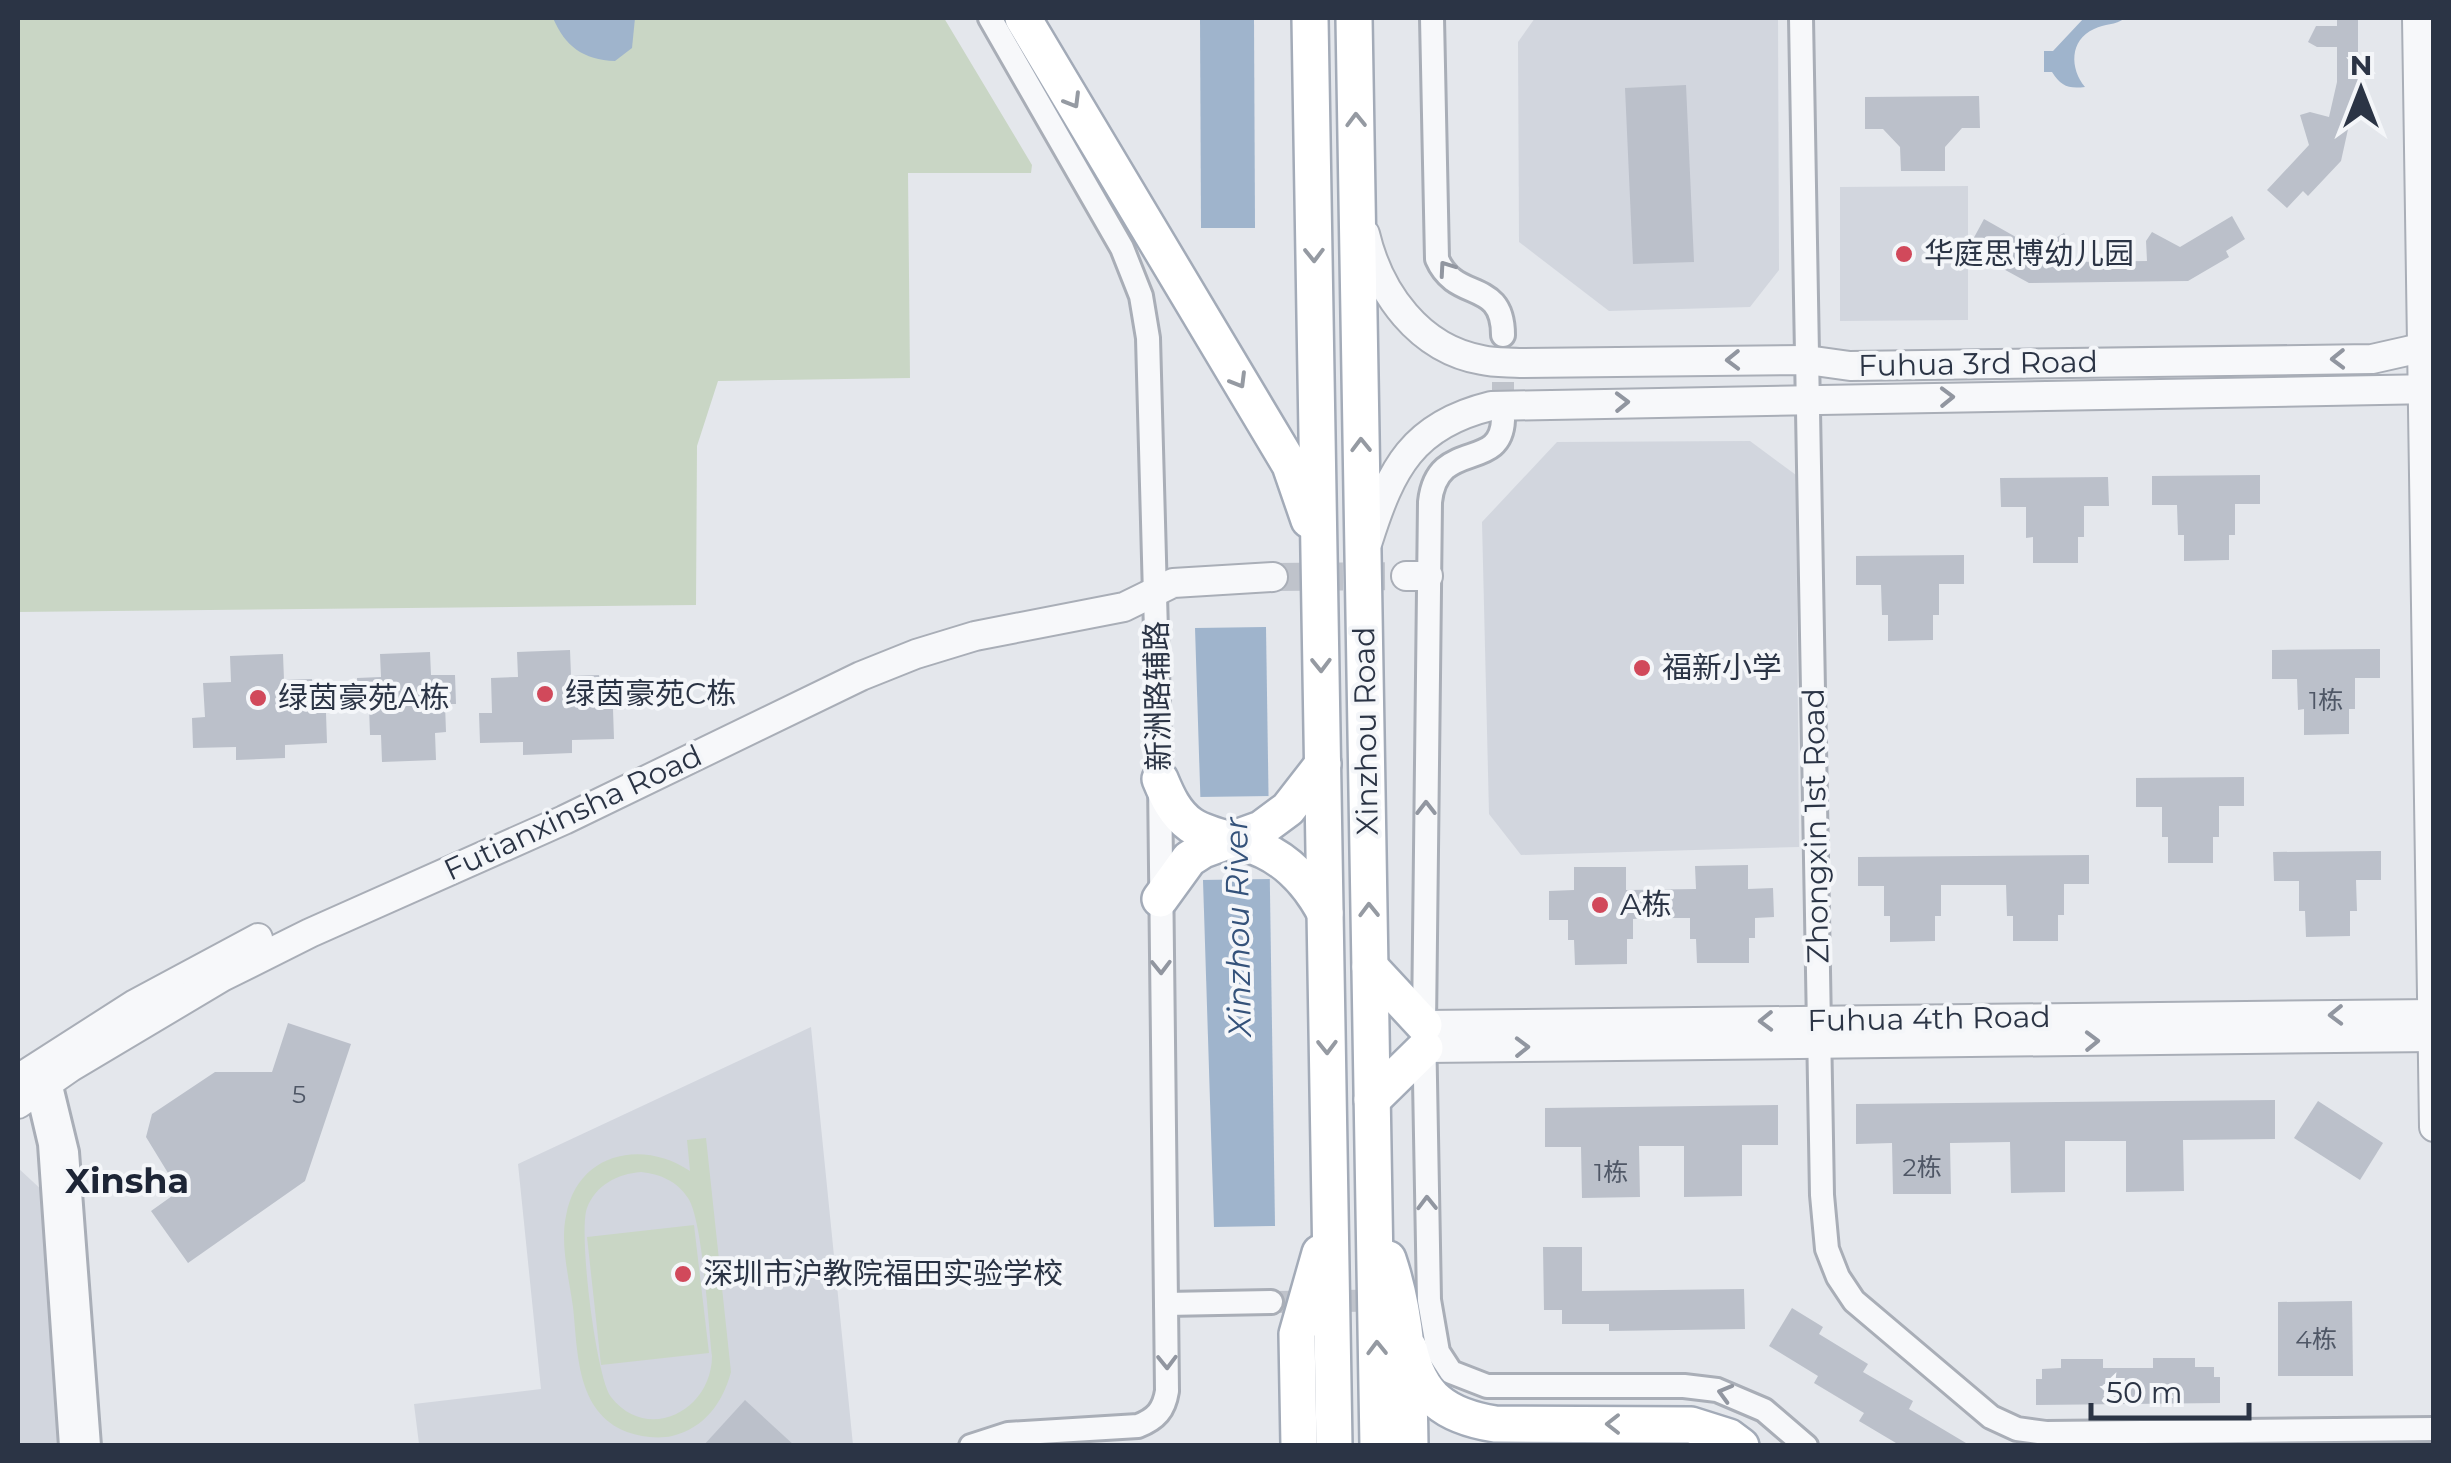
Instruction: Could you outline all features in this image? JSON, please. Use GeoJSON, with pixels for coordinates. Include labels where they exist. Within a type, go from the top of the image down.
{"type":"FeatureCollection","features":[{"type":"Feature","properties":{"kind":"main road"},"geometry":{"type":"LineString","coordinates":[[1023,18],[1290,465],[1320,568]]}},
{"type":"Feature","properties":{"kind":"main road"},"geometry":{"type":"LineString","coordinates":[[1299,18],[1311,53]]}},
{"type":"Feature","properties":{"kind":"main road","name":"Xinzhou Road"},"geometry":{"type":"LineString","coordinates":[[1310,18],[1334,1446]]}},
{"type":"Feature","properties":{"kind":"main road","name":"Xinzhou Road"},"geometry":{"type":"LineString","coordinates":[[1358,28],[1357,204],[1378,1446]]}},
{"type":"Feature","properties":{"kind":"main road"},"geometry":{"type":"LineString","coordinates":[[1273,838],[1323,764]]}},
{"type":"Feature","properties":{"kind":"main road"},"geometry":{"type":"LineString","coordinates":[[1160,779],[1189,841],[1160,899]]}},
{"type":"Feature","properties":{"kind":"main road"},"geometry":{"type":"LineString","coordinates":[[1189,841],[1273,838],[1325,914]]}},
{"type":"Feature","properties":{"kind":"main road"},"geometry":{"type":"LineString","coordinates":[[1370,967],[1424,1036],[1372,1100]]}},
{"type":"Feature","properties":{"kind":"main road"},"geometry":{"type":"LineString","coordinates":[[1374,1218],[1397,1286],[1416,1376],[1448,1410],[1470,1420],[1495,1424],[1691,1425],[1716,1432],[1741,1446]]}},
{"type":"Feature","properties":{"kind":"main road"},"geometry":{"type":"LineString","coordinates":[[1300,1446],[1297,1334],[1330,1219]]}},
{"type":"Feature","properties":{"kind":"main road"},"geometry":{"type":"LineString","coordinates":[[1409,1348],[1410,1446]]}},
{"type":"Feature","properties":{"kind":"main road"},"geometry":{"type":"LineString","coordinates":[[1272,1446],[1292,1423],[1298,1404]]}},
{"type":"Feature","properties":{"kind":"street","name":"新洲路辅路"},"geometry":{"type":"LineString","coordinates":[[972,1446],[1008,1434],[1138,1426],[1159,1413],[1167,1390],[1160,779],[1150,361],[1141,296],[1112,227],[990,18]]}},
{"type":"Feature","properties":{"kind":"street"},"geometry":{"type":"LineString","coordinates":[[1432,18],[1435,250],[1447,275],[1496,303],[1504,335]]}},
{"type":"Feature","properties":{"kind":"street","name":"Zhongxin 1st Road"},"geometry":{"type":"LineString","coordinates":[[1800,18],[1824,1235],[1838,1278],[1866,1313],[1991,1417],[2017,1429],[2046,1433],[2434,1429]]}},
{"type":"Feature","properties":{"kind":"street"},"geometry":{"type":"LineString","coordinates":[[2418,18],[2428,345],[2434,1127]]}},
{"type":"Feature","properties":{"kind":"street","name":"Fuhua 3rd Road"},"geometry":{"type":"LineString","coordinates":[[1357,204],[1368,249],[1404,316],[1426,338],[1482,360],[1521,363],[1807,360],[1850,366],[2372,358],[2428,345]]}},
{"type":"Feature","properties":{"kind":"street","name":"Fuhua 3rd Road"},"geometry":{"type":"LineString","coordinates":[[1363,557],[1388,486],[1415,445],[1459,414],[1491,406],[1514,412],[1808,400],[2428,389]]}},
{"type":"Feature","properties":{"kind":"street"},"geometry":{"type":"LineString","coordinates":[[1514,412],[1488,451],[1454,461],[1434,482],[1417,576],[1424,1036],[1423,1300],[1442,1363],[1450,1372],[1474,1383],[1504,1388],[1684,1386],[1717,1390],[1764,1410],[1806,1446]]}},
{"type":"Feature","properties":{"kind":"street","name":"Futianxinsha Road"},"geometry":{"type":"LineString","coordinates":[[31,1085],[135,1004],[248,943],[911,637],[986,616],[1124,589],[1156,590],[1191,580],[1274,577]]}},
{"type":"Feature","properties":{"kind":"street","name":"Fuhua 4th Road"},"geometry":{"type":"LineString","coordinates":[[1424,1036],[2433,1026]]}},
{"type":"Feature","properties":{"kind":"street"},"geometry":{"type":"LineString","coordinates":[[31,1085],[50,1144],[71,1446]]}},
{"type":"Feature","properties":{"kind":"street"},"geometry":{"type":"LineString","coordinates":[[31,1085],[67,1152],[89,1446]]}},
{"type":"Feature","properties":{"kind":"street"},"geometry":{"type":"LineString","coordinates":[[1166,1304],[1271,1302]]}},
{"type":"Feature","properties":{"kind":"shaded area"},"geometry":{"type":"Polygon","coordinates":[[[1535,18],[1778,18],[1779,270],[1750,307],[1609,311],[1519,242],[1518,42],[1535,18]]]}},
{"type":"Feature","properties":{"kind":"shaded area","name":"华庭思博幼儿园"},"geometry":{"type":"Polygon","coordinates":[[[1968,186],[1968,320],[1840,321],[1840,187],[1968,186]]]}},
{"type":"Feature","properties":{"kind":"shaded area","name":"福新小学"},"geometry":{"type":"Polygon","coordinates":[[[1750,441],[1796,475],[1799,847],[1521,855],[1489,814],[1482,522],[1557,442],[1750,441]]]}},
{"type":"Feature","properties":{"kind":"shaded area","name":"深圳市沪教院福田实验学校"},"geometry":{"type":"Polygon","coordinates":[[[811,1027],[853,1445],[412,1446],[419,1444],[414,1404],[541,1389],[518,1164],[811,1027]]]}},
{"type":"Feature","properties":{"kind":"shaded area"},"geometry":{"type":"Polygon","coordinates":[[[18,1168],[45,1193],[58,1445],[18,1445],[18,1168]]]}},
{"type":"Feature","properties":{"kind":"green space"},"geometry":{"type":"Polygon","coordinates":[[[18,18],[944,18],[1032,165],[1031,173],[908,173],[910,378],[718,381],[697,446],[696,605],[18,612],[18,18]]]}},
{"type":"Feature","properties":{"kind":"green space"},"geometry":{"type":"Polygon","coordinates":[[[706,1138],[731,1372],[718,1403],[694,1427],[672,1436],[644,1436],[610,1423],[589,1396],[579,1361],[564,1227],[573,1194],[583,1177],[598,1165],[633,1154],[672,1161],[690,1171],[687,1140],[706,1138]],[[648,1173],[616,1178],[596,1193],[587,1208],[585,1245],[594,1335],[605,1384],[611,1397],[626,1411],[642,1418],[659,1419],[690,1405],[701,1392],[712,1356],[693,1210],[679,1187],[648,1173]]]}},
{"type":"Feature","properties":{"kind":"green space"},"geometry":{"type":"Polygon","coordinates":[[[694,1225],[709,1353],[601,1365],[587,1237],[694,1225]]]}},
{"type":"Feature","properties":{"kind":"water"},"geometry":{"type":"Polygon","coordinates":[[[553,18],[635,18],[632,48],[615,61],[594,58],[569,44],[553,18]]]}},
{"type":"Feature","properties":{"kind":"water"},"geometry":{"type":"Polygon","coordinates":[[[1200,18],[1254,18],[1255,228],[1201,228],[1200,18]]]}},
{"type":"Feature","properties":{"kind":"water"},"geometry":{"type":"Polygon","coordinates":[[[2084,18],[2125,18],[2094,29],[2080,40],[2074,55],[2085,87],[2069,87],[2052,72],[2044,72],[2044,51],[2053,51],[2084,18]]]}},
{"type":"Feature","properties":{"kind":"water","name":"Xinzhou River"},"geometry":{"type":"Polygon","coordinates":[[[1266,627],[1275,1226],[1214,1227],[1195,628],[1266,627]]]}},
{"type":"Feature","properties":{"kind":"pier"},"geometry":{"type":"Polygon","coordinates":[[[1273,796],[1274,879],[1200,880],[1198,797],[1273,796]]]}},
{"type":"Feature","properties":{"kind":"building"},"geometry":{"type":"Polygon","coordinates":[[[2337,18],[2358,18],[2358,84],[2341,161],[2308,196],[2303,191],[2287,208],[2267,190],[2309,145],[2300,115],[2310,112],[2329,117],[2337,82],[2337,47],[2317,47],[2308,42],[2316,26],[2337,26],[2337,18]]]}},
{"type":"Feature","properties":{"kind":"building"},"geometry":{"type":"Polygon","coordinates":[[[1686,85],[1694,262],[1633,264],[1625,88],[1686,85]]]}},
{"type":"Feature","properties":{"kind":"building"},"geometry":{"type":"Polygon","coordinates":[[[1979,96],[1980,128],[1962,128],[1945,147],[1945,171],[1901,171],[1900,147],[1883,129],[1865,129],[1865,97],[1979,96]]]}},
{"type":"Feature","properties":{"kind":"building"},"geometry":{"type":"Polygon","coordinates":[[[2232,216],[2245,239],[2226,251],[2229,257],[2188,281],[2029,283],[1987,260],[1991,254],[1971,243],[1984,219],[2037,249],[2064,233],[2070,242],[2070,262],[2147,261],[2146,241],[2152,232],[2180,247],[2232,216]]]}},
{"type":"Feature","properties":{"kind":"building"},"geometry":{"type":"Polygon","coordinates":[[[2260,475],[2260,504],[2235,504],[2235,535],[2229,535],[2229,560],[2184,561],[2184,535],[2178,535],[2177,505],[2152,505],[2152,476],[2260,475]]]}},
{"type":"Feature","properties":{"kind":"building"},"geometry":{"type":"Polygon","coordinates":[[[2108,477],[2109,506],[2084,506],[2084,537],[2078,537],[2078,563],[2033,563],[2033,537],[2026,538],[2026,507],[2001,507],[2000,478],[2108,477]]]}},
{"type":"Feature","properties":{"kind":"building"},"geometry":{"type":"Polygon","coordinates":[[[1964,555],[1964,584],[1939,584],[1939,615],[1933,615],[1933,640],[1888,641],[1888,615],[1882,615],[1881,585],[1856,585],[1856,556],[1964,555]]]}},
{"type":"Feature","properties":{"kind":"building"},"geometry":{"type":"Polygon","coordinates":[[[2380,649],[2380,678],[2355,678],[2355,709],[2349,709],[2349,734],[2304,735],[2304,709],[2298,710],[2297,679],[2272,679],[2272,650],[2380,649]]]}},
{"type":"Feature","properties":{"kind":"building","name":"绿茵豪苑C栋"},"geometry":{"type":"Polygon","coordinates":[[[570,650],[571,676],[599,675],[600,709],[613,709],[614,739],[572,740],[572,753],[523,755],[523,742],[480,743],[479,713],[492,713],[491,678],[518,677],[517,652],[570,650]]]}},
{"type":"Feature","properties":{"kind":"building"},"geometry":{"type":"Polygon","coordinates":[[[430,652],[431,675],[455,675],[456,704],[445,704],[446,732],[435,733],[436,760],[382,762],[381,735],[370,735],[369,707],[358,707],[357,678],[381,677],[380,654],[430,652]]]}},
{"type":"Feature","properties":{"kind":"building","name":"绿茵豪苑A栋"},"geometry":{"type":"Polygon","coordinates":[[[283,654],[284,680],[312,679],[313,713],[326,713],[327,743],[285,745],[285,758],[236,760],[236,747],[193,748],[192,718],[205,717],[203,683],[231,682],[230,656],[283,654]]]}},
{"type":"Feature","properties":{"kind":"building"},"geometry":{"type":"Polygon","coordinates":[[[2244,777],[2244,806],[2219,806],[2219,837],[2213,837],[2213,863],[2168,863],[2168,837],[2162,837],[2162,807],[2136,807],[2136,778],[2244,777]]]}},
{"type":"Feature","properties":{"kind":"building"},"geometry":{"type":"Polygon","coordinates":[[[2381,851],[2381,880],[2356,880],[2357,911],[2350,911],[2350,936],[2306,937],[2305,911],[2299,911],[2299,881],[2274,881],[2273,852],[2381,851]]]}},
{"type":"Feature","properties":{"kind":"building"},"geometry":{"type":"Polygon","coordinates":[[[2089,855],[2089,884],[2064,884],[2064,915],[2058,915],[2058,941],[2013,941],[2013,916],[2007,916],[2006,885],[1941,885],[1941,916],[1935,916],[1935,941],[1890,942],[1890,916],[1884,916],[1884,886],[1858,886],[1858,857],[2089,855]]]}},
{"type":"Feature","properties":{"kind":"building"},"geometry":{"type":"Polygon","coordinates":[[[1748,865],[1748,889],[1773,888],[1774,917],[1755,918],[1755,938],[1749,938],[1749,963],[1697,963],[1696,939],[1690,939],[1690,918],[1652,918],[1633,919],[1633,939],[1627,939],[1627,964],[1575,965],[1574,940],[1568,940],[1568,920],[1549,920],[1549,891],[1574,890],[1574,867],[1626,867],[1626,890],[1696,889],[1695,866],[1748,865]]]}},
{"type":"Feature","properties":{"kind":"building"},"geometry":{"type":"Polygon","coordinates":[[[288,1023],[351,1044],[305,1181],[188,1263],[151,1211],[179,1191],[146,1137],[152,1114],[215,1072],[272,1072],[288,1023]]]}},
{"type":"Feature","properties":{"kind":"building"},"geometry":{"type":"Polygon","coordinates":[[[2275,1100],[2275,1139],[2183,1140],[2184,1191],[2126,1192],[2126,1141],[2065,1141],[2065,1192],[2011,1193],[2010,1142],[1950,1143],[1951,1194],[1893,1194],[1892,1143],[1856,1144],[1856,1104],[2275,1100]]]}},
{"type":"Feature","properties":{"kind":"building"},"geometry":{"type":"Polygon","coordinates":[[[2318,1101],[2383,1143],[2360,1180],[2294,1138],[2318,1101]]]}},
{"type":"Feature","properties":{"kind":"building"},"geometry":{"type":"Polygon","coordinates":[[[1778,1105],[1778,1145],[1742,1145],[1742,1196],[1684,1197],[1684,1146],[1639,1146],[1640,1197],[1582,1198],[1581,1147],[1545,1147],[1545,1108],[1778,1105]]]}},
{"type":"Feature","properties":{"kind":"building"},"geometry":{"type":"Polygon","coordinates":[[[1543,1247],[1582,1247],[1582,1291],[1744,1289],[1745,1329],[1609,1331],[1609,1324],[1562,1324],[1562,1310],[1544,1310],[1543,1247]]]}},
{"type":"Feature","properties":{"kind":"building"},"geometry":{"type":"Polygon","coordinates":[[[2352,1301],[2353,1376],[2278,1376],[2278,1302],[2352,1301]]]}},
{"type":"Feature","properties":{"kind":"building"},"geometry":{"type":"Polygon","coordinates":[[[1792,1308],[1823,1327],[1819,1334],[1868,1364],[1863,1372],[1913,1401],[1909,1409],[1971,1446],[1901,1446],[1859,1421],[1864,1413],[1814,1383],[1818,1376],[1769,1346],[1792,1308]]]}},
{"type":"Feature","properties":{"kind":"building"},"geometry":{"type":"Polygon","coordinates":[[[2153,1358],[2195,1358],[2195,1367],[2214,1367],[2214,1377],[2220,1377],[2220,1403],[2036,1405],[2036,1379],[2042,1379],[2042,1369],[2061,1368],[2061,1359],[2103,1359],[2103,1368],[2153,1368],[2153,1358]]]}},
{"type":"Feature","properties":{"kind":"building"},"geometry":{"type":"Polygon","coordinates":[[[745,1400],[795,1446],[703,1446],[745,1400]]]}},
{"type":"Feature","properties":{"kind":"tunnel"},"geometry":{"type":"LineString","coordinates":[[1503,349],[1503,420]]}},
{"type":"Feature","properties":{"kind":"tunnel"},"geometry":{"type":"LineString","coordinates":[[1273,577],[1406,576]]}},
{"type":"Feature","properties":{"kind":"tunnel"},"geometry":{"type":"LineString","coordinates":[[1271,1302],[1417,1300]]}},
{"type":"Feature","properties":{"kind":"place","name":"华庭思博幼儿园"},"geometry":{"type":"Point","coordinates":[1904,254]}},
{"type":"Feature","properties":{"kind":"place","name":"福新小学"},"geometry":{"type":"Point","coordinates":[1642,668]}},
{"type":"Feature","properties":{"kind":"place","name":"绿茵豪苑C栋"},"geometry":{"type":"Point","coordinates":[545,694]}},
{"type":"Feature","properties":{"kind":"place","name":"绿茵豪苑A栋"},"geometry":{"type":"Point","coordinates":[258,698]}},
{"type":"Feature","properties":{"kind":"place","name":"A栋"},"geometry":{"type":"Point","coordinates":[1600,905]}},
{"type":"Feature","properties":{"kind":"place","name":"深圳市沪教院福田实验学校"},"geometry":{"type":"Point","coordinates":[683,1274]}},
{"type":"Feature","properties":{"kind":"district","name":"Xinsha"},"geometry":{"type":"Point","coordinates":[127,1181]}}]}
